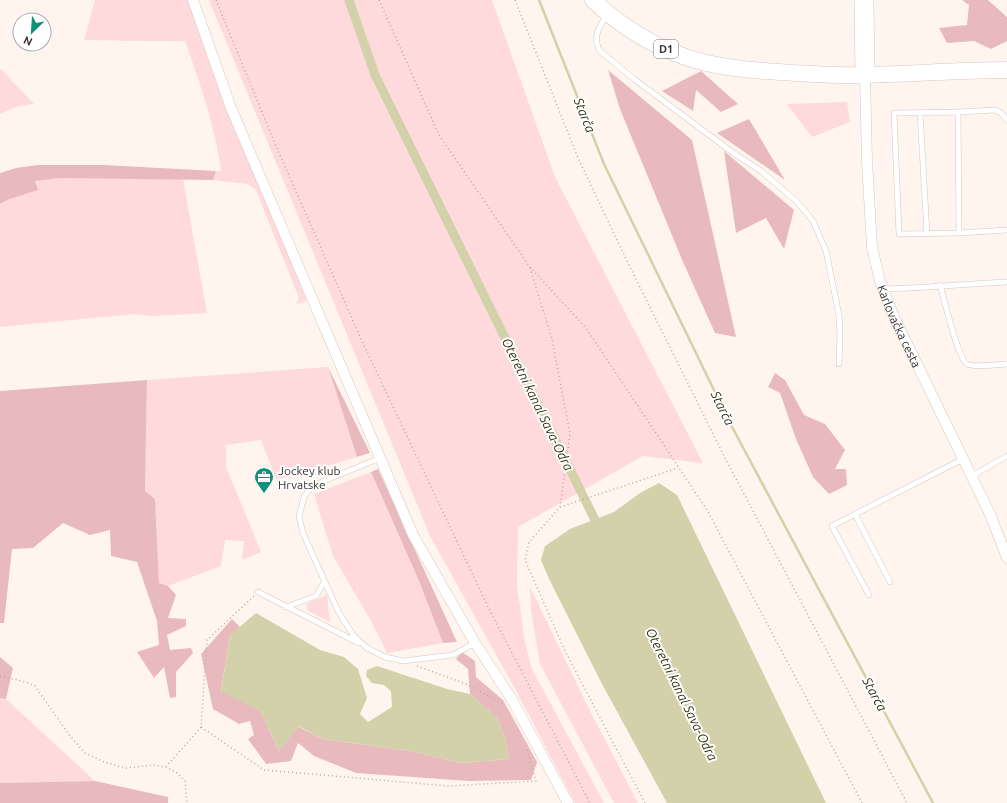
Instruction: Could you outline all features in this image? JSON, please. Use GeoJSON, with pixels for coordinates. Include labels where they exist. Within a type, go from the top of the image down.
{"type":"FeatureCollection","features":[{"type":"Feature","properties":{"kind":"highway"},"geometry":{"type":"LineString","coordinates":[[864,0],[865,75]]}},
{"type":"Feature","properties":{"kind":"main road","name":"D1"},"geometry":{"type":"LineString","coordinates":[[593,0],[608,14],[652,43],[680,55],[706,62],[751,70],[824,75],[865,75],[953,70],[1007,70]]}},
{"type":"Feature","properties":{"kind":"street"},"geometry":{"type":"LineString","coordinates":[[193,0],[231,108],[413,535],[475,643],[511,698],[568,803]]}},
{"type":"Feature","properties":{"kind":"street","name":"Karlovačka cesta"},"geometry":{"type":"LineString","coordinates":[[865,75],[867,162],[872,248],[883,289],[897,324],[990,514],[1007,558]]}},
{"type":"Feature","properties":{"kind":"lane"},"geometry":{"type":"LineString","coordinates":[[608,14],[600,25],[596,39],[600,51],[634,79],[732,152],[761,171],[795,200],[813,221],[826,251],[838,315],[840,334],[839,364]]}},
{"type":"Feature","properties":{"kind":"lane"},"geometry":{"type":"LineString","coordinates":[[1007,120],[996,110],[894,113],[899,234],[959,233],[1007,230]]}},
{"type":"Feature","properties":{"kind":"lane"},"geometry":{"type":"LineString","coordinates":[[958,112],[959,233]]}},
{"type":"Feature","properties":{"kind":"lane"},"geometry":{"type":"LineString","coordinates":[[920,113],[927,234]]}},
{"type":"Feature","properties":{"kind":"lane"},"geometry":{"type":"LineString","coordinates":[[883,289],[1007,282]]}},
{"type":"Feature","properties":{"kind":"lane"},"geometry":{"type":"LineString","coordinates":[[940,285],[959,352],[965,363],[971,366],[1007,364]]}},
{"type":"Feature","properties":{"kind":"lane"},"geometry":{"type":"LineString","coordinates":[[972,476],[1007,456]]}},
{"type":"Feature","properties":{"kind":"lane"},"geometry":{"type":"LineString","coordinates":[[368,648],[353,635],[338,611],[303,533],[299,517],[304,497],[312,486],[380,458]]}},
{"type":"Feature","properties":{"kind":"lane"},"geometry":{"type":"LineString","coordinates":[[869,595],[832,526],[963,459]]}},
{"type":"Feature","properties":{"kind":"lane"},"geometry":{"type":"LineString","coordinates":[[855,514],[890,582]]}},
{"type":"Feature","properties":{"kind":"lane"},"geometry":{"type":"LineString","coordinates":[[286,606],[316,596],[324,580]]}},
{"type":"Feature","properties":{"kind":"lane"},"geometry":{"type":"LineString","coordinates":[[258,592],[385,657],[403,661],[454,655],[475,643]]}},
{"type":"Feature","properties":{"kind":"path"},"geometry":{"type":"LineString","coordinates":[[216,0],[273,139],[361,339],[489,609],[590,803]]}},
{"type":"Feature","properties":{"kind":"path"},"geometry":{"type":"LineString","coordinates":[[379,0],[439,135],[530,266],[586,328],[707,510],[862,803]]}},
{"type":"Feature","properties":{"kind":"path"},"geometry":{"type":"LineString","coordinates":[[515,0],[578,158],[627,261],[723,454],[907,803]]}},
{"type":"Feature","properties":{"kind":"path"},"geometry":{"type":"LineString","coordinates":[[530,266],[552,340],[570,434],[560,507]]}},
{"type":"Feature","properties":{"kind":"path"},"geometry":{"type":"LineString","coordinates":[[644,803],[566,653],[525,560],[529,542],[560,507],[678,468]]}},
{"type":"Feature","properties":{"kind":"path"},"geometry":{"type":"LineString","coordinates":[[166,767],[201,727],[207,640],[258,592]]}},
{"type":"Feature","properties":{"kind":"path"},"geometry":{"type":"LineString","coordinates":[[403,661],[466,684],[506,706]]}},
{"type":"Feature","properties":{"kind":"path"},"geometry":{"type":"LineString","coordinates":[[0,676],[36,686],[70,736],[85,753],[104,762],[126,768],[153,765],[166,767],[176,772],[184,781],[187,803]]}},
{"type":"Feature","properties":{"kind":"path"},"geometry":{"type":"LineString","coordinates":[[201,727],[264,770],[449,786],[536,781],[525,744]]}},
{"type":"Feature","properties":{"kind":"shaded area"},"geometry":{"type":"Polygon","coordinates":[[[95,0],[188,0],[226,100],[306,299],[305,302],[296,304],[299,298],[256,190],[248,184],[213,180],[216,171],[221,171],[215,137],[185,41],[84,40],[95,0]]]}},
{"type":"Feature","properties":{"kind":"shaded area"},"geometry":{"type":"Polygon","coordinates":[[[209,0],[492,0],[555,177],[703,463],[643,456],[518,527],[517,585],[524,637],[531,667],[604,803],[575,803],[514,687],[430,536],[209,0]]]}},
{"type":"Feature","properties":{"kind":"shaded area"},"geometry":{"type":"Polygon","coordinates":[[[962,0],[988,0],[1007,17],[1007,41],[991,49],[974,41],[947,43],[939,28],[967,25],[969,5],[962,0]]]}},
{"type":"Feature","properties":{"kind":"shaded area"},"geometry":{"type":"Polygon","coordinates":[[[0,68],[34,104],[18,106],[0,114],[0,68]]]}},
{"type":"Feature","properties":{"kind":"shaded area"},"geometry":{"type":"Polygon","coordinates":[[[608,70],[692,140],[736,337],[715,333],[683,262],[620,109],[608,70]]]}},
{"type":"Feature","properties":{"kind":"shaded area"},"geometry":{"type":"Polygon","coordinates":[[[701,71],[738,104],[721,112],[696,90],[693,111],[662,91],[701,71]]]}},
{"type":"Feature","properties":{"kind":"shaded area"},"geometry":{"type":"Polygon","coordinates":[[[847,102],[850,122],[812,137],[787,104],[847,102]]]}},
{"type":"Feature","properties":{"kind":"shaded area"},"geometry":{"type":"Polygon","coordinates":[[[749,119],[785,180],[717,133],[749,119]]]}},
{"type":"Feature","properties":{"kind":"shaded area"},"geometry":{"type":"Polygon","coordinates":[[[724,151],[794,210],[784,249],[766,218],[736,233],[724,151]]]}},
{"type":"Feature","properties":{"kind":"shaded area"},"geometry":{"type":"Polygon","coordinates":[[[38,165],[103,165],[216,171],[213,180],[60,178],[35,181],[38,190],[7,200],[0,204],[0,173],[16,168],[38,165]]]}},
{"type":"Feature","properties":{"kind":"shaded area"},"geometry":{"type":"Polygon","coordinates":[[[60,178],[183,179],[207,313],[152,316],[134,314],[0,327],[0,204],[7,200],[38,190],[34,181],[60,178]]]}},
{"type":"Feature","properties":{"kind":"shaded area"},"geometry":{"type":"Polygon","coordinates":[[[328,367],[357,457],[300,474],[276,479],[261,440],[226,445],[226,467],[261,552],[242,560],[244,541],[225,540],[221,566],[168,586],[159,583],[155,499],[145,491],[147,380],[328,367]]]}},
{"type":"Feature","properties":{"kind":"shaded area"},"geometry":{"type":"Polygon","coordinates":[[[328,367],[370,453],[357,457],[328,367]]]}},
{"type":"Feature","properties":{"kind":"shaded area"},"geometry":{"type":"Polygon","coordinates":[[[775,373],[785,380],[804,415],[825,424],[845,450],[835,469],[846,469],[847,485],[829,494],[813,477],[796,439],[780,393],[768,387],[775,373]]]}},
{"type":"Feature","properties":{"kind":"shaded area"},"geometry":{"type":"Polygon","coordinates":[[[147,380],[145,491],[155,499],[159,583],[168,586],[176,595],[168,618],[186,619],[186,626],[167,635],[170,650],[191,648],[193,653],[176,672],[176,697],[170,698],[164,667],[154,678],[137,652],[159,645],[157,621],[137,562],[111,556],[110,530],[90,535],[63,523],[33,548],[12,549],[4,623],[0,623],[0,391],[147,380]]]}},
{"type":"Feature","properties":{"kind":"shaded area"},"geometry":{"type":"Polygon","coordinates":[[[378,469],[457,642],[443,643],[419,581],[371,472],[378,469]]]}},
{"type":"Feature","properties":{"kind":"shaded area"},"geometry":{"type":"Polygon","coordinates":[[[371,472],[419,581],[443,643],[387,653],[370,619],[333,556],[314,494],[371,472]]]}},
{"type":"Feature","properties":{"kind":"shaded area"},"geometry":{"type":"Polygon","coordinates":[[[530,587],[589,709],[638,803],[614,803],[540,664],[531,611],[530,587]]]}},
{"type":"Feature","properties":{"kind":"shaded area"},"geometry":{"type":"Polygon","coordinates":[[[327,595],[330,622],[308,611],[306,604],[327,595]]]}},
{"type":"Feature","properties":{"kind":"shaded area"},"geometry":{"type":"Polygon","coordinates":[[[232,619],[240,627],[230,635],[221,691],[260,710],[279,751],[298,726],[322,739],[411,751],[461,763],[509,759],[505,739],[498,719],[470,694],[468,669],[456,659],[462,652],[475,661],[476,677],[503,700],[537,762],[531,780],[469,781],[356,773],[314,756],[298,743],[291,761],[266,764],[248,739],[254,735],[250,721],[239,724],[213,709],[201,654],[232,619]]]}},
{"type":"Feature","properties":{"kind":"shaded area"},"geometry":{"type":"Polygon","coordinates":[[[0,657],[13,668],[6,699],[0,698],[0,657]]]}},
{"type":"Feature","properties":{"kind":"shaded area"},"geometry":{"type":"Polygon","coordinates":[[[0,698],[6,699],[95,781],[0,783],[0,698]]]}},
{"type":"Feature","properties":{"kind":"shaded area"},"geometry":{"type":"Polygon","coordinates":[[[95,781],[168,797],[168,803],[0,803],[0,783],[95,781]]]}},
{"type":"Feature","properties":{"kind":"water"},"geometry":{"type":"Polygon","coordinates":[[[659,483],[677,495],[826,803],[667,803],[602,684],[541,560],[545,546],[570,529],[614,512],[640,493],[659,483]]]}},
{"type":"Feature","properties":{"kind":"water"},"geometry":{"type":"Polygon","coordinates":[[[256,613],[320,650],[344,657],[358,669],[367,698],[360,714],[368,722],[392,707],[391,691],[384,685],[372,683],[366,676],[367,670],[377,666],[447,689],[470,694],[498,719],[505,739],[509,759],[461,763],[411,751],[322,739],[299,726],[279,751],[260,710],[221,692],[230,635],[256,613]]]}},
{"type":"Feature","properties":{"kind":"waterway","name":"Oteretni kanal Sava-Odra"},"geometry":{"type":"LineString","coordinates":[[349,0],[375,75],[600,530]]}},
{"type":"Feature","properties":{"kind":"waterway","name":"Starča"},"geometry":{"type":"LineString","coordinates":[[539,0],[604,164],[731,425],[933,803]]}},
{"type":"Feature","properties":{"kind":"place","name":"Jockey klub Hrvatske"},"geometry":{"type":"Point","coordinates":[264,494]}}]}
